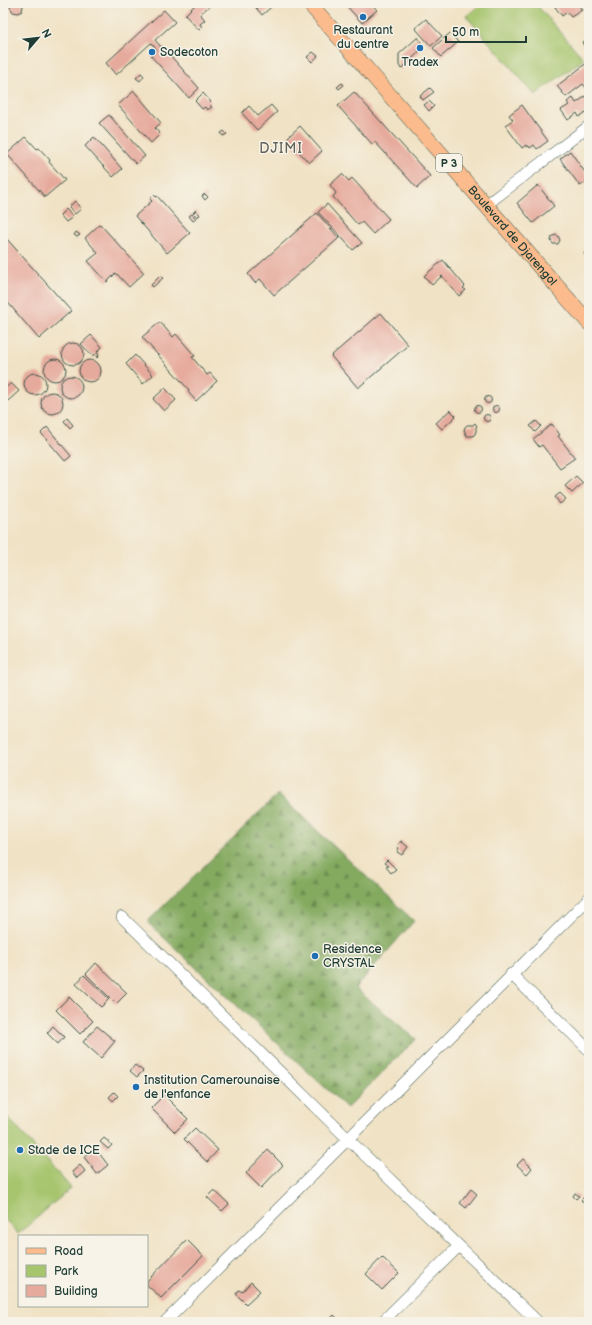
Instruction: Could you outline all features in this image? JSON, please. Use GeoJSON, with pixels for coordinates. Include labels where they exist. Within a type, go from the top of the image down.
{"type":"FeatureCollection","features":[{"type":"Feature","properties":{"kind":"main road","name":"Boulevard de Djarengol"},"geometry":{"type":"LineString","coordinates":[[309,3],[486,205],[583,307],[589,323]]}},
{"type":"Feature","properties":{"kind":"street"},"geometry":{"type":"LineString","coordinates":[[486,205],[589,126]]}},
{"type":"Feature","properties":{"kind":"street"},"geometry":{"type":"LineString","coordinates":[[165,1322],[511,974],[589,898]]}},
{"type":"Feature","properties":{"kind":"street"},"geometry":{"type":"LineString","coordinates":[[122,917],[348,1139],[538,1322]]}},
{"type":"Feature","properties":{"kind":"street"},"geometry":{"type":"LineString","coordinates":[[511,974],[589,1050]]}},
{"type":"Feature","properties":{"kind":"street"},"geometry":{"type":"LineString","coordinates":[[382,1322],[459,1246]]}},
{"type":"Feature","properties":{"kind":"green space"},"geometry":{"type":"Polygon","coordinates":[[[483,3],[535,3],[584,59],[535,95],[466,16],[483,3]]]}},
{"type":"Feature","properties":{"kind":"green space"},"geometry":{"type":"Polygon","coordinates":[[[278,794],[414,921],[355,988],[416,1039],[347,1108],[147,922],[278,794]]]}},
{"type":"Feature","properties":{"kind":"green space","name":"Stade de ICE"},"geometry":{"type":"Polygon","coordinates":[[[3,1112],[71,1188],[18,1234],[3,1217],[3,1112]]]}},
{"type":"Feature","properties":{"kind":"building"},"geometry":{"type":"Polygon","coordinates":[[[11,3],[22,3],[22,11],[18,13],[13,12],[10,7],[11,3]]]}},
{"type":"Feature","properties":{"kind":"building"},"geometry":{"type":"Polygon","coordinates":[[[197,3],[213,3],[200,14],[205,20],[200,24],[202,27],[199,30],[185,15],[197,3]]]}},
{"type":"Feature","properties":{"kind":"building"},"geometry":{"type":"Polygon","coordinates":[[[252,3],[276,3],[262,15],[252,3]]]}},
{"type":"Feature","properties":{"kind":"building","name":"Restaurant du centre"},"geometry":{"type":"Polygon","coordinates":[[[371,3],[377,10],[362,23],[345,4],[371,3]]]}},
{"type":"Feature","properties":{"kind":"building"},"geometry":{"type":"Polygon","coordinates":[[[562,3],[577,3],[582,10],[571,17],[567,12],[562,16],[555,7],[562,3]]]}},
{"type":"Feature","properties":{"kind":"building"},"geometry":{"type":"Polygon","coordinates":[[[164,10],[175,22],[155,40],[199,88],[189,98],[151,56],[157,50],[151,43],[116,75],[106,63],[164,10]]]}},
{"type":"Feature","properties":{"kind":"building"},"geometry":{"type":"Polygon","coordinates":[[[426,19],[442,36],[431,46],[415,28],[426,19]]]}},
{"type":"Feature","properties":{"kind":"building"},"geometry":{"type":"Polygon","coordinates":[[[450,33],[458,42],[441,57],[433,48],[450,33]]]}},
{"type":"Feature","properties":{"kind":"building"},"geometry":{"type":"Polygon","coordinates":[[[418,37],[421,43],[418,53],[401,69],[399,65],[399,54],[418,37]]]}},
{"type":"Feature","properties":{"kind":"building"},"geometry":{"type":"Polygon","coordinates":[[[589,37],[589,51],[582,43],[589,37]]]}},
{"type":"Feature","properties":{"kind":"building"},"geometry":{"type":"Polygon","coordinates":[[[313,52],[318,56],[312,62],[307,57],[313,52]]]}},
{"type":"Feature","properties":{"kind":"building"},"geometry":{"type":"Polygon","coordinates":[[[588,62],[589,89],[588,90],[583,84],[566,97],[557,86],[588,62]]]}},
{"type":"Feature","properties":{"kind":"building"},"geometry":{"type":"Polygon","coordinates":[[[141,73],[144,76],[140,81],[136,78],[141,73]]]}},
{"type":"Feature","properties":{"kind":"building"},"geometry":{"type":"Polygon","coordinates":[[[342,83],[344,85],[339,89],[337,87],[342,83]]]}},
{"type":"Feature","properties":{"kind":"building"},"geometry":{"type":"Polygon","coordinates":[[[430,88],[434,92],[423,100],[420,96],[430,88]]]}},
{"type":"Feature","properties":{"kind":"building"},"geometry":{"type":"Polygon","coordinates":[[[134,91],[161,123],[155,128],[160,134],[151,143],[118,105],[134,91]]]}},
{"type":"Feature","properties":{"kind":"building"},"geometry":{"type":"Polygon","coordinates":[[[354,92],[430,176],[417,188],[375,142],[372,144],[338,106],[354,92]]]}},
{"type":"Feature","properties":{"kind":"building"},"geometry":{"type":"Polygon","coordinates":[[[203,93],[211,102],[209,104],[212,107],[207,110],[205,107],[202,109],[195,101],[203,93]]]}},
{"type":"Feature","properties":{"kind":"building"},"geometry":{"type":"Polygon","coordinates":[[[589,94],[589,110],[579,117],[577,113],[568,120],[561,110],[569,105],[567,102],[573,98],[576,103],[589,94]]]}},
{"type":"Feature","properties":{"kind":"building"},"geometry":{"type":"Polygon","coordinates":[[[429,101],[434,106],[429,111],[424,105],[429,101]]]}},
{"type":"Feature","properties":{"kind":"building"},"geometry":{"type":"Polygon","coordinates":[[[271,105],[277,112],[257,130],[242,113],[249,106],[258,116],[271,105]]]}},
{"type":"Feature","properties":{"kind":"building"},"geometry":{"type":"Polygon","coordinates":[[[522,105],[548,141],[537,149],[534,145],[530,148],[526,145],[522,148],[505,125],[513,120],[509,115],[522,105]]]}},
{"type":"Feature","properties":{"kind":"building"},"geometry":{"type":"Polygon","coordinates":[[[109,115],[145,156],[136,164],[99,123],[109,115]]]}},
{"type":"Feature","properties":{"kind":"building"},"geometry":{"type":"Polygon","coordinates":[[[300,126],[322,151],[309,163],[287,138],[300,126]]]}},
{"type":"Feature","properties":{"kind":"building"},"geometry":{"type":"Polygon","coordinates":[[[224,131],[227,134],[223,136],[221,133],[224,131]]]}},
{"type":"Feature","properties":{"kind":"building"},"geometry":{"type":"Polygon","coordinates":[[[26,137],[50,160],[49,162],[65,180],[45,197],[7,154],[26,137]]]}},
{"type":"Feature","properties":{"kind":"building"},"geometry":{"type":"Polygon","coordinates":[[[94,137],[122,169],[113,177],[85,146],[94,137]]]}},
{"type":"Feature","properties":{"kind":"building"},"geometry":{"type":"Polygon","coordinates":[[[570,151],[589,178],[589,180],[580,186],[560,159],[570,151]]]}},
{"type":"Feature","properties":{"kind":"building"},"geometry":{"type":"Polygon","coordinates":[[[3,154],[7,159],[5,162],[3,160],[3,154]]]}},
{"type":"Feature","properties":{"kind":"building"},"geometry":{"type":"Polygon","coordinates":[[[342,174],[349,181],[352,178],[389,219],[373,234],[362,222],[358,225],[333,197],[336,193],[330,185],[342,174]]]}},
{"type":"Feature","properties":{"kind":"building"},"geometry":{"type":"Polygon","coordinates":[[[538,185],[554,206],[533,223],[517,203],[538,185]]]}},
{"type":"Feature","properties":{"kind":"building"},"geometry":{"type":"Polygon","coordinates":[[[205,194],[208,197],[205,200],[202,196],[205,194]]]}},
{"type":"Feature","properties":{"kind":"building"},"geometry":{"type":"Polygon","coordinates":[[[154,195],[156,197],[157,196],[190,233],[167,253],[135,216],[152,201],[150,199],[154,195]]]}},
{"type":"Feature","properties":{"kind":"building"},"geometry":{"type":"Polygon","coordinates":[[[75,201],[81,209],[75,214],[69,207],[75,201]]]}},
{"type":"Feature","properties":{"kind":"building"},"geometry":{"type":"Polygon","coordinates":[[[327,204],[362,243],[353,250],[318,212],[327,204]]]}},
{"type":"Feature","properties":{"kind":"building"},"geometry":{"type":"Polygon","coordinates":[[[66,209],[73,217],[66,222],[60,215],[66,209]]]}},
{"type":"Feature","properties":{"kind":"building"},"geometry":{"type":"Polygon","coordinates":[[[196,210],[200,215],[197,217],[193,213],[196,210]]]}},
{"type":"Feature","properties":{"kind":"building"},"geometry":{"type":"Polygon","coordinates":[[[317,213],[339,238],[274,295],[260,279],[255,283],[248,274],[317,213]]]}},
{"type":"Feature","properties":{"kind":"building"},"geometry":{"type":"Polygon","coordinates":[[[192,214],[196,219],[193,221],[189,216],[192,214]]]}},
{"type":"Feature","properties":{"kind":"building"},"geometry":{"type":"Polygon","coordinates":[[[100,224],[144,273],[129,287],[116,273],[107,282],[88,261],[98,253],[85,238],[100,224]]]}},
{"type":"Feature","properties":{"kind":"building"},"geometry":{"type":"Polygon","coordinates":[[[76,232],[80,235],[77,237],[74,235],[76,232]]]}},
{"type":"Feature","properties":{"kind":"building"},"geometry":{"type":"Polygon","coordinates":[[[555,235],[558,236],[560,240],[558,244],[553,244],[551,241],[552,237],[555,235]]]}},
{"type":"Feature","properties":{"kind":"building"},"geometry":{"type":"Polygon","coordinates":[[[6,238],[71,311],[39,339],[3,297],[3,240],[6,238]]]}},
{"type":"Feature","properties":{"kind":"building"},"geometry":{"type":"Polygon","coordinates":[[[589,250],[589,262],[584,253],[589,250]]]}},
{"type":"Feature","properties":{"kind":"building"},"geometry":{"type":"Polygon","coordinates":[[[443,260],[465,286],[463,288],[466,290],[459,296],[442,276],[432,285],[424,276],[443,260]]]}},
{"type":"Feature","properties":{"kind":"building"},"geometry":{"type":"Polygon","coordinates":[[[160,276],[163,278],[153,287],[151,285],[160,276]]]}},
{"type":"Feature","properties":{"kind":"building"},"geometry":{"type":"Polygon","coordinates":[[[381,313],[408,345],[358,388],[331,356],[381,313]]]}},
{"type":"Feature","properties":{"kind":"building"},"geometry":{"type":"Polygon","coordinates":[[[160,322],[173,337],[176,334],[195,356],[192,357],[207,375],[210,373],[217,381],[196,401],[188,392],[189,390],[142,337],[160,322]]]}},
{"type":"Feature","properties":{"kind":"building"},"geometry":{"type":"Polygon","coordinates":[[[91,335],[102,347],[97,352],[99,356],[97,358],[95,354],[92,356],[81,344],[91,335]]]}},
{"type":"Feature","properties":{"kind":"building"},"geometry":{"type":"Polygon","coordinates":[[[73,343],[81,346],[84,354],[81,362],[73,365],[65,362],[62,354],[65,346],[73,343]]]}},
{"type":"Feature","properties":{"kind":"building"},"geometry":{"type":"Polygon","coordinates":[[[135,355],[153,375],[143,384],[126,364],[135,355]]]}},
{"type":"Feature","properties":{"kind":"building"},"geometry":{"type":"Polygon","coordinates":[[[55,359],[63,362],[66,370],[63,378],[55,381],[47,378],[44,370],[47,362],[55,359]]]}},
{"type":"Feature","properties":{"kind":"building"},"geometry":{"type":"Polygon","coordinates":[[[90,360],[98,363],[101,371],[98,379],[90,382],[82,379],[79,371],[82,363],[90,360]]]}},
{"type":"Feature","properties":{"kind":"building"},"geometry":{"type":"Polygon","coordinates":[[[35,373],[43,376],[46,384],[43,392],[35,395],[27,392],[24,384],[27,376],[35,373]]]}},
{"type":"Feature","properties":{"kind":"building"},"geometry":{"type":"Polygon","coordinates":[[[71,376],[79,379],[82,387],[79,395],[71,398],[63,395],[60,387],[63,379],[71,376]]]}},
{"type":"Feature","properties":{"kind":"building"},"geometry":{"type":"Polygon","coordinates":[[[11,383],[19,391],[8,401],[3,395],[3,390],[11,383]]]}},
{"type":"Feature","properties":{"kind":"building"},"geometry":{"type":"Polygon","coordinates":[[[165,388],[176,400],[164,411],[153,399],[165,388]]]}},
{"type":"Feature","properties":{"kind":"building"},"geometry":{"type":"Polygon","coordinates":[[[52,392],[60,395],[63,403],[60,411],[52,414],[44,411],[41,403],[44,395],[52,392]]]}},
{"type":"Feature","properties":{"kind":"building"},"geometry":{"type":"Polygon","coordinates":[[[488,396],[491,397],[491,403],[488,404],[485,403],[484,400],[485,397],[488,396]]]}},
{"type":"Feature","properties":{"kind":"building"},"geometry":{"type":"Polygon","coordinates":[[[478,405],[481,406],[481,412],[478,413],[475,412],[474,409],[475,406],[478,405]]]}},
{"type":"Feature","properties":{"kind":"building"},"geometry":{"type":"Polygon","coordinates":[[[496,405],[499,406],[499,412],[496,413],[493,412],[492,409],[493,406],[496,405]]]}},
{"type":"Feature","properties":{"kind":"building"},"geometry":{"type":"Polygon","coordinates":[[[450,410],[456,416],[442,429],[436,423],[450,410]]]}},
{"type":"Feature","properties":{"kind":"building"},"geometry":{"type":"Polygon","coordinates":[[[487,414],[490,415],[490,421],[487,422],[484,421],[483,418],[484,415],[487,414]]]}},
{"type":"Feature","properties":{"kind":"building"},"geometry":{"type":"Polygon","coordinates":[[[67,418],[73,425],[70,428],[64,421],[67,418]]]}},
{"type":"Feature","properties":{"kind":"building"},"geometry":{"type":"Polygon","coordinates":[[[536,421],[541,426],[535,432],[530,426],[536,421]]]}},
{"type":"Feature","properties":{"kind":"building"},"geometry":{"type":"Polygon","coordinates":[[[475,423],[477,426],[475,434],[473,436],[467,436],[464,430],[465,427],[475,423]]]}},
{"type":"Feature","properties":{"kind":"building"},"geometry":{"type":"Polygon","coordinates":[[[552,424],[560,435],[558,436],[575,458],[560,468],[542,445],[539,447],[533,439],[552,424]]]}},
{"type":"Feature","properties":{"kind":"building"},"geometry":{"type":"Polygon","coordinates":[[[47,427],[71,456],[65,461],[41,433],[47,427]]]}},
{"type":"Feature","properties":{"kind":"building"},"geometry":{"type":"Polygon","coordinates":[[[576,476],[583,483],[572,493],[565,486],[576,476]]]}},
{"type":"Feature","properties":{"kind":"building"},"geometry":{"type":"Polygon","coordinates":[[[560,493],[566,499],[560,504],[555,497],[560,493]]]}},
{"type":"Feature","properties":{"kind":"building"},"geometry":{"type":"Polygon","coordinates":[[[401,841],[408,847],[402,855],[397,852],[399,848],[397,846],[401,841]]]}},
{"type":"Feature","properties":{"kind":"building"},"geometry":{"type":"Polygon","coordinates":[[[387,860],[396,869],[391,873],[386,867],[388,866],[384,863],[387,860]]]}},
{"type":"Feature","properties":{"kind":"building"},"geometry":{"type":"Polygon","coordinates":[[[96,963],[127,993],[116,1004],[86,974],[96,963]]]}},
{"type":"Feature","properties":{"kind":"building"},"geometry":{"type":"Polygon","coordinates":[[[84,975],[109,999],[101,1007],[76,984],[84,975]]]}},
{"type":"Feature","properties":{"kind":"building"},"geometry":{"type":"Polygon","coordinates":[[[69,997],[93,1021],[80,1034],[56,1010],[69,997]]]}},
{"type":"Feature","properties":{"kind":"building"},"geometry":{"type":"Polygon","coordinates":[[[53,1026],[64,1037],[58,1044],[47,1033],[53,1026]]]}},
{"type":"Feature","properties":{"kind":"building"},"geometry":{"type":"Polygon","coordinates":[[[97,1026],[115,1041],[101,1058],[83,1042],[97,1026]]]}},
{"type":"Feature","properties":{"kind":"building"},"geometry":{"type":"Polygon","coordinates":[[[135,1065],[143,1071],[137,1077],[130,1071],[135,1065]]]}},
{"type":"Feature","properties":{"kind":"building"},"geometry":{"type":"Polygon","coordinates":[[[114,1092],[118,1096],[113,1101],[109,1097],[114,1092]]]}},
{"type":"Feature","properties":{"kind":"building"},"geometry":{"type":"Polygon","coordinates":[[[164,1095],[188,1119],[175,1132],[151,1108],[164,1095]]]}},
{"type":"Feature","properties":{"kind":"building"},"geometry":{"type":"Polygon","coordinates":[[[195,1128],[218,1150],[207,1162],[184,1139],[195,1128]]]}},
{"type":"Feature","properties":{"kind":"building"},"geometry":{"type":"Polygon","coordinates":[[[104,1138],[112,1145],[108,1149],[100,1142],[104,1138]]]}},
{"type":"Feature","properties":{"kind":"building"},"geometry":{"type":"Polygon","coordinates":[[[95,1148],[108,1165],[97,1174],[84,1157],[95,1148]]]}},
{"type":"Feature","properties":{"kind":"building"},"geometry":{"type":"Polygon","coordinates":[[[268,1150],[283,1165],[261,1188],[246,1173],[268,1150]]]}},
{"type":"Feature","properties":{"kind":"building"},"geometry":{"type":"Polygon","coordinates":[[[523,1159],[532,1168],[527,1174],[517,1165],[523,1159]]]}},
{"type":"Feature","properties":{"kind":"building"},"geometry":{"type":"Polygon","coordinates":[[[80,1165],[85,1171],[77,1178],[72,1172],[80,1165]]]}},
{"type":"Feature","properties":{"kind":"building"},"geometry":{"type":"Polygon","coordinates":[[[471,1189],[477,1194],[466,1208],[460,1203],[471,1189]]]}},
{"type":"Feature","properties":{"kind":"building"},"geometry":{"type":"Polygon","coordinates":[[[214,1190],[229,1204],[222,1211],[207,1197],[214,1190]]]}},
{"type":"Feature","properties":{"kind":"building"},"geometry":{"type":"Polygon","coordinates":[[[589,1192],[589,1207],[581,1200],[589,1192]]]}},
{"type":"Feature","properties":{"kind":"building"},"geometry":{"type":"Polygon","coordinates":[[[575,1193],[579,1196],[576,1199],[573,1196],[575,1193]]]}},
{"type":"Feature","properties":{"kind":"building"},"geometry":{"type":"Polygon","coordinates":[[[187,1240],[203,1256],[161,1298],[148,1286],[148,1280],[187,1240]]]}},
{"type":"Feature","properties":{"kind":"building"},"geometry":{"type":"Polygon","coordinates":[[[382,1257],[399,1273],[382,1290],[366,1274],[382,1257]]]}},
{"type":"Feature","properties":{"kind":"building"},"geometry":{"type":"Polygon","coordinates":[[[251,1282],[260,1291],[246,1304],[236,1294],[239,1290],[242,1292],[251,1282]]]}},
{"type":"Feature","properties":{"kind":"building"},"geometry":{"type":"Polygon","coordinates":[[[334,1315],[341,1322],[327,1322],[334,1315]]]}},
{"type":"Feature","properties":{"kind":"place","name":"Restaurant du centre"},"geometry":{"type":"Point","coordinates":[363,17]}},
{"type":"Feature","properties":{"kind":"place","name":"Tradex"},"geometry":{"type":"Point","coordinates":[420,48]}},
{"type":"Feature","properties":{"kind":"place","name":"Sodecoton"},"geometry":{"type":"Point","coordinates":[152,52]}},
{"type":"Feature","properties":{"kind":"place","name":"Residence CRYSTAL"},"geometry":{"type":"Point","coordinates":[315,956]}},
{"type":"Feature","properties":{"kind":"place","name":"Institution Camerounaise de l'enfance"},"geometry":{"type":"Point","coordinates":[136,1087]}},
{"type":"Feature","properties":{"kind":"place","name":"Stade de ICE"},"geometry":{"type":"Point","coordinates":[20,1150]}},
{"type":"Feature","properties":{"kind":"district","name":"DJIMI"},"geometry":{"type":"Point","coordinates":[281,148]}}]}
